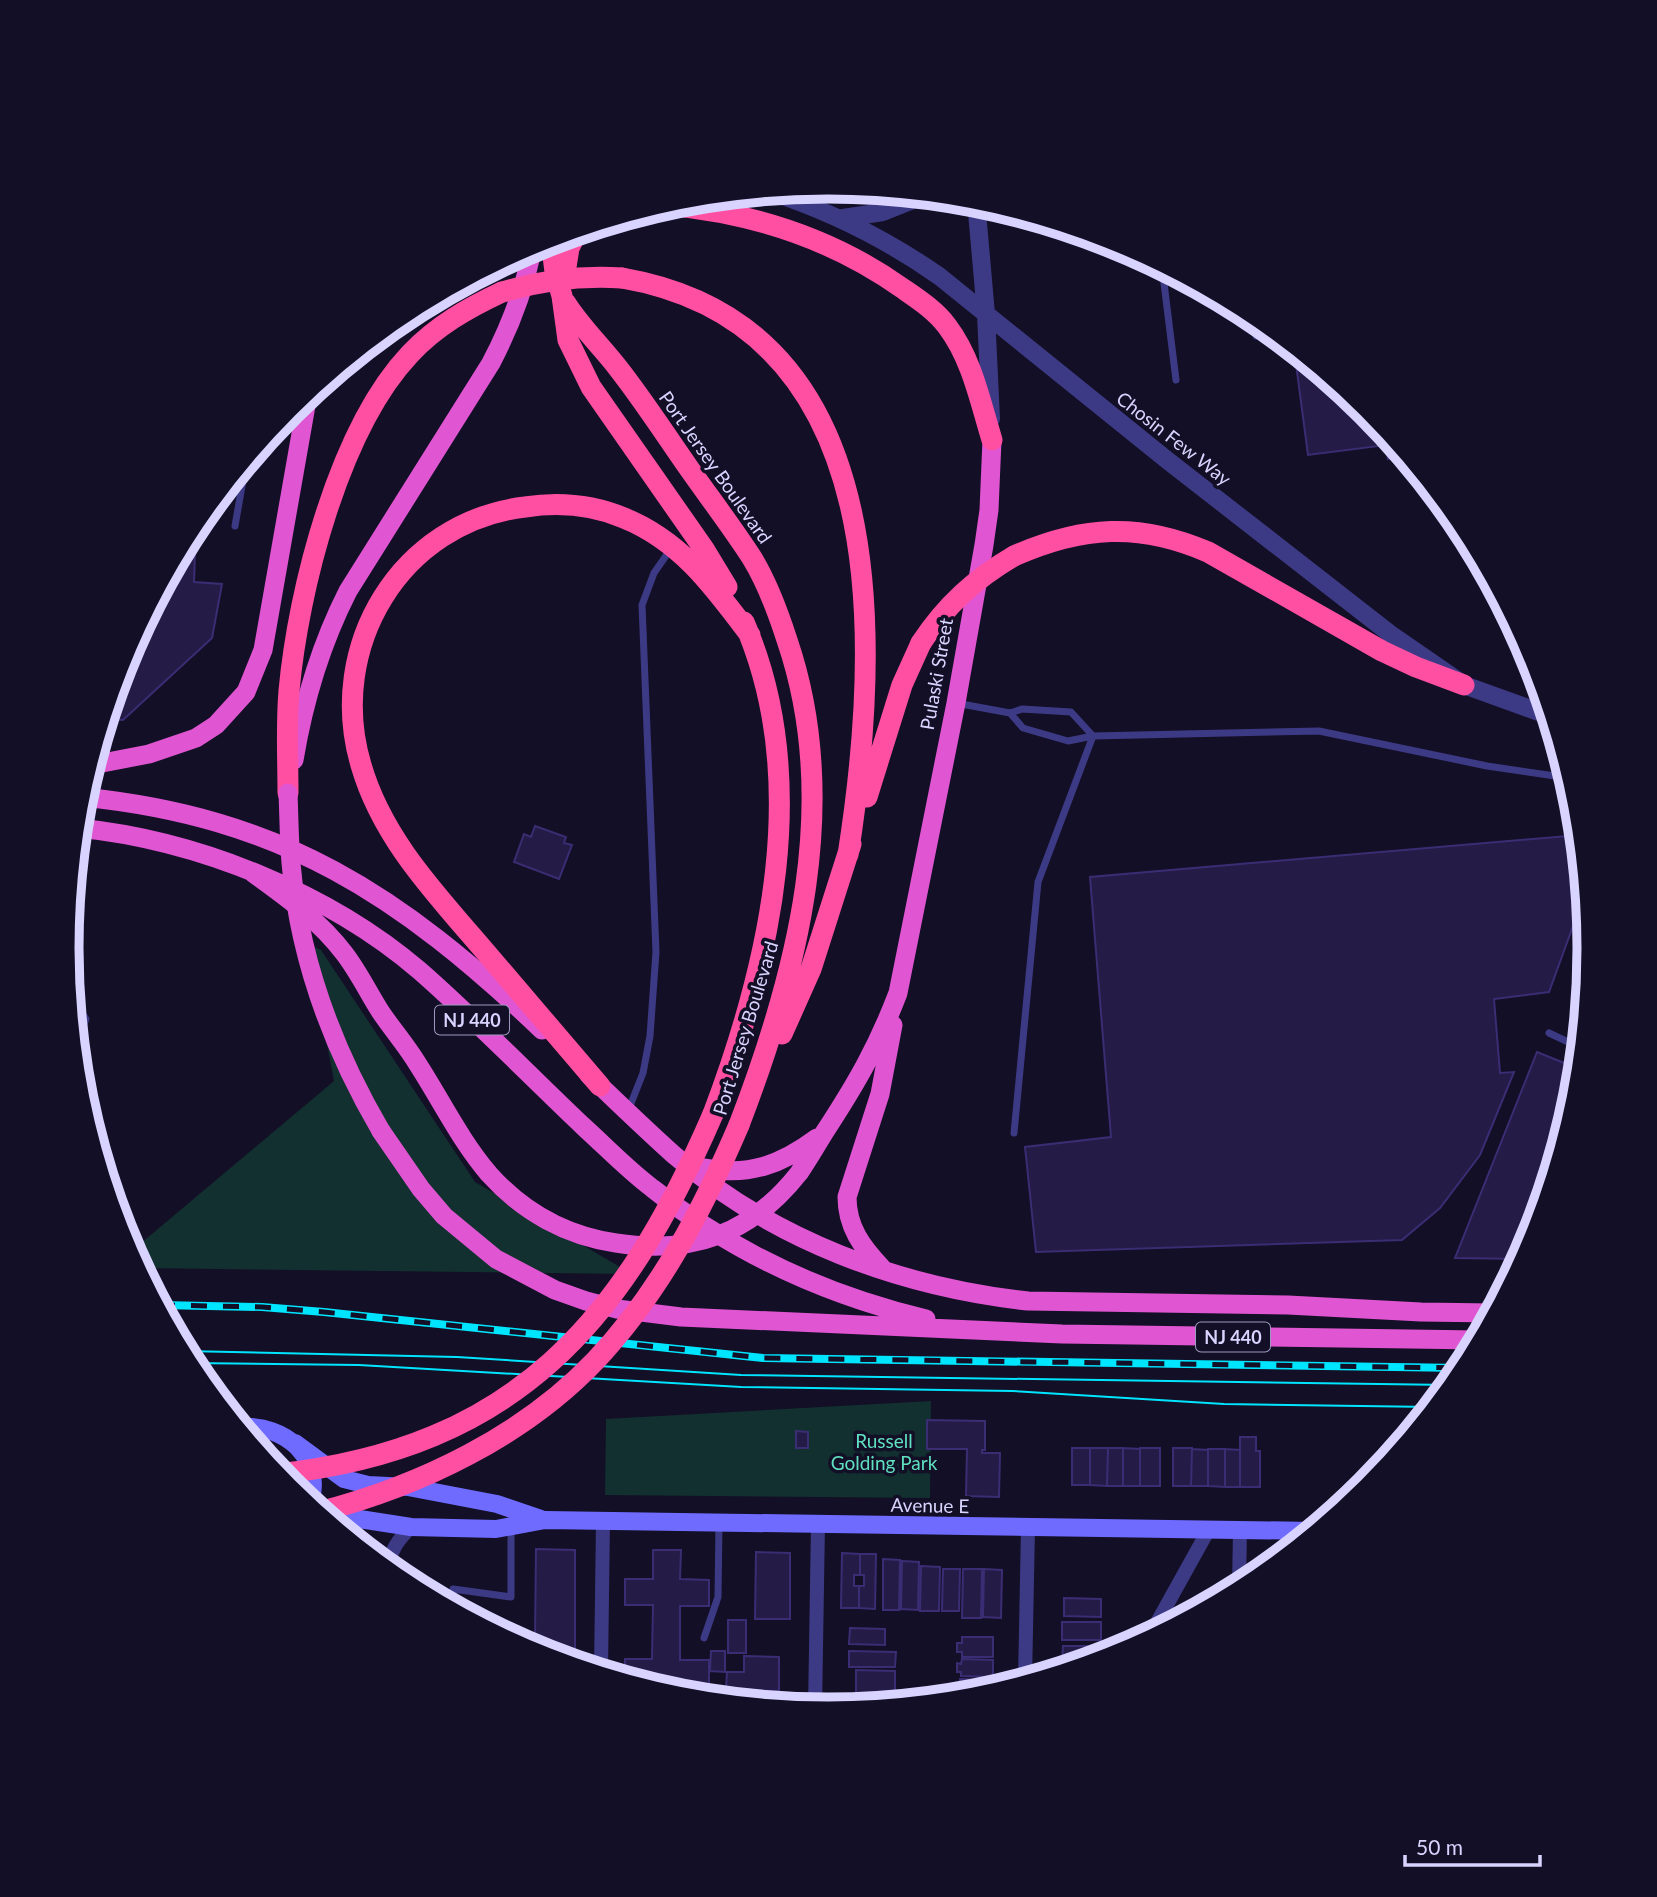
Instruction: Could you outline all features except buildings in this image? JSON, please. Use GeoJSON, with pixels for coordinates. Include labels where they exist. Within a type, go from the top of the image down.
{"type":"FeatureCollection","features":[{"type":"Feature","properties":{"kind":"highway"},"geometry":{"type":"LineString","coordinates":[[702,210],[727,213],[796,233],[829,246],[860,262],[920,301],[946,325],[967,360],[992,440]]}},
{"type":"Feature","properties":{"kind":"highway"},"geometry":{"type":"LineString","coordinates":[[562,296],[566,258],[572,245]]}},
{"type":"Feature","properties":{"kind":"highway","name":"Port Jersey Boulevard"},"geometry":{"type":"LineString","coordinates":[[291,1472],[362,1459],[429,1437],[472,1418],[506,1398],[553,1362],[595,1318],[649,1242],[674,1198],[713,1114],[744,1026],[756,981],[778,841],[779,792],[774,727],[761,664],[736,603],[705,549],[591,387],[568,340],[553,252]]}},
{"type":"Feature","properties":{"kind":"highway"},"geometry":{"type":"LineString","coordinates":[[288,793],[305,698],[335,618],[348,591],[501,344],[519,302],[530,261]]}},
{"type":"Feature","properties":{"kind":"highway"},"geometry":{"type":"LineString","coordinates":[[848,855],[866,709],[866,616],[858,540],[849,499],[834,452],[817,413],[797,381],[757,337],[725,314],[682,292],[654,283],[593,276],[532,283],[502,292],[452,318],[410,354],[375,400],[349,451],[320,537],[301,613],[289,691],[288,793],[291,863],[311,968],[333,1036],[363,1100],[421,1189],[471,1240],[496,1259],[525,1275],[586,1301],[617,1309],[681,1317],[986,1329]]}},
{"type":"Feature","properties":{"kind":"highway","name":"Port Jersey Boulevard"},"geometry":{"type":"LineString","coordinates":[[329,1508],[397,1486],[466,1455],[522,1422],[572,1383],[617,1336],[674,1257],[699,1211],[739,1125],[757,1080],[785,989],[805,895],[813,792],[808,723],[802,689],[775,603],[751,556],[618,368],[570,310],[562,296]]}},
{"type":"Feature","properties":{"kind":"highway"},"geometry":{"type":"LineString","coordinates":[[102,763],[149,754],[196,738],[216,725],[246,692],[263,650],[305,412]]}},
{"type":"Feature","properties":{"kind":"highway","name":"Pulaski Street"},"geometry":{"type":"LineString","coordinates":[[253,873],[310,916],[344,952],[380,1011],[416,1061],[461,1136],[489,1174],[508,1193],[553,1224],[588,1237],[625,1245],[675,1247],[719,1235],[757,1213],[796,1176],[824,1134],[866,1067],[898,993],[956,703],[987,522],[992,440]]}},
{"type":"Feature","properties":{"kind":"highway"},"geometry":{"type":"LineString","coordinates":[[600,1086],[430,887],[398,844],[372,795],[354,738],[351,711],[352,685],[365,632],[376,608],[392,584],[409,564],[429,547],[474,520],[496,512],[544,504],[597,509],[645,527],[673,546],[707,577],[750,635]]}},
{"type":"Feature","properties":{"kind":"highway"},"geometry":{"type":"LineString","coordinates":[[739,1125],[811,969],[902,685],[921,643],[952,601],[971,584],[1014,556],[1038,545],[1086,532],[1138,532],[1186,542],[1382,651],[1464,685]]}},
{"type":"Feature","properties":{"kind":"highway","name":"NJ 440"},"geometry":{"type":"LineString","coordinates":[[94,799],[165,809],[233,826],[296,850],[345,875],[385,900],[458,953],[676,1156],[757,1213],[838,1254],[884,1271],[955,1290],[1028,1301],[1483,1313]]}},
{"type":"Feature","properties":{"kind":"highway","name":"NJ 440"},"geometry":{"type":"LineString","coordinates":[[88,830],[179,848],[253,873],[342,915],[421,972],[633,1172],[668,1201],[719,1235],[792,1274],[831,1291],[909,1315],[986,1329],[1062,1334],[1468,1340]]}},
{"type":"Feature","properties":{"kind":"highway"},"geometry":{"type":"LineString","coordinates":[[884,1271],[853,1231],[847,1196],[886,1073],[898,993]]}},
{"type":"Feature","properties":{"kind":"highway","name":"Pulaski Street"},"geometry":{"type":"LineString","coordinates":[[676,1156],[706,1168],[747,1171],[783,1160],[824,1134]]}},
{"type":"Feature","properties":{"kind":"highway"},"geometry":{"type":"LineString","coordinates":[[625,1245],[652,1228],[668,1201],[676,1156]]}},
{"type":"Feature","properties":{"kind":"main road","name":"Avenue E"},"geometry":{"type":"LineString","coordinates":[[251,1426],[270,1428],[283,1434],[344,1479],[496,1504],[545,1520]]}},
{"type":"Feature","properties":{"kind":"main road"},"geometry":{"type":"LineString","coordinates":[[295,1443],[310,1468],[312,1492]]}},
{"type":"Feature","properties":{"kind":"main road","name":"Avenue E"},"geometry":{"type":"LineString","coordinates":[[341,1518],[411,1527],[496,1529],[545,1520],[1300,1531]]}},
{"type":"Feature","properties":{"kind":"street","name":"Chosin Few Way"},"geometry":{"type":"LineString","coordinates":[[792,200],[842,218],[908,254],[1393,636],[1464,685],[1539,712]]}},
{"type":"Feature","properties":{"kind":"street"},"geometry":{"type":"LineString","coordinates":[[842,218],[883,212],[906,203]]}},
{"type":"Feature","properties":{"kind":"street","name":"Pulaski Street"},"geometry":{"type":"LineString","coordinates":[[977,213],[986,314],[992,440]]}},
{"type":"Feature","properties":{"kind":"street"},"geometry":{"type":"LineString","coordinates":[[601,1662],[603,1521]]}},
{"type":"Feature","properties":{"kind":"street"},"geometry":{"type":"LineString","coordinates":[[815,1698],[818,1524]]}},
{"type":"Feature","properties":{"kind":"street"},"geometry":{"type":"LineString","coordinates":[[391,1557],[396,1542],[411,1527]]}},
{"type":"Feature","properties":{"kind":"street"},"geometry":{"type":"LineString","coordinates":[[1025,1672],[1028,1527]]}},
{"type":"Feature","properties":{"kind":"street"},"geometry":{"type":"LineString","coordinates":[[1157,1622],[1209,1529]]}},
{"type":"Feature","properties":{"kind":"street"},"geometry":{"type":"LineString","coordinates":[[1239,1576],[1240,1530]]}},
{"type":"Feature","properties":{"kind":"lane"},"geometry":{"type":"LineString","coordinates":[[1163,278],[1176,380]]}},
{"type":"Feature","properties":{"kind":"lane"},"geometry":{"type":"LineString","coordinates":[[235,526],[243,481]]}},
{"type":"Feature","properties":{"kind":"lane"},"geometry":{"type":"LineString","coordinates":[[628,1111],[643,1073],[650,1036],[656,952],[642,605],[654,573],[673,546]]}},
{"type":"Feature","properties":{"kind":"lane"},"geometry":{"type":"LineString","coordinates":[[956,703],[1010,713],[1022,709],[1072,712],[1093,736]]}},
{"type":"Feature","properties":{"kind":"lane"},"geometry":{"type":"LineString","coordinates":[[1010,713],[1023,728],[1068,741],[1093,736],[1319,731],[1487,766],[1558,776]]}},
{"type":"Feature","properties":{"kind":"lane"},"geometry":{"type":"LineString","coordinates":[[1014,1133],[1038,882],[1093,736]]}},
{"type":"Feature","properties":{"kind":"lane"},"geometry":{"type":"LineString","coordinates":[[1549,1033],[1572,1044]]}},
{"type":"Feature","properties":{"kind":"lane"},"geometry":{"type":"LineString","coordinates":[[704,1638],[718,1597],[719,1523]]}},
{"type":"Feature","properties":{"kind":"lane"},"geometry":{"type":"LineString","coordinates":[[452,1597],[453,1589],[511,1597],[511,1527]]}},
{"type":"Feature","properties":{"kind":"green space"},"geometry":{"type":"Polygon","coordinates":[[[308,944],[321,950],[475,1182],[632,1274],[151,1268],[140,1244],[334,1081],[308,944]]]}},
{"type":"Feature","properties":{"kind":"green space","name":"Russell Golding Park"},"geometry":{"type":"Polygon","coordinates":[[[931,1401],[930,1498],[605,1495],[606,1419],[931,1401]]]}},
{"type":"Feature","properties":{"kind":"tram line"},"geometry":{"type":"LineString","coordinates":[[197,1351],[457,1357],[741,1375],[1438,1385]]}},
{"type":"Feature","properties":{"kind":"tram line"},"geometry":{"type":"LineString","coordinates":[[204,1363],[359,1365],[741,1387],[1012,1391],[1224,1404],[1422,1407]]}},
{"type":"Feature","properties":{"kind":"railway"},"geometry":{"type":"LineString","coordinates":[[169,1305],[262,1307],[324,1312],[763,1358],[1450,1368]]}}]}
